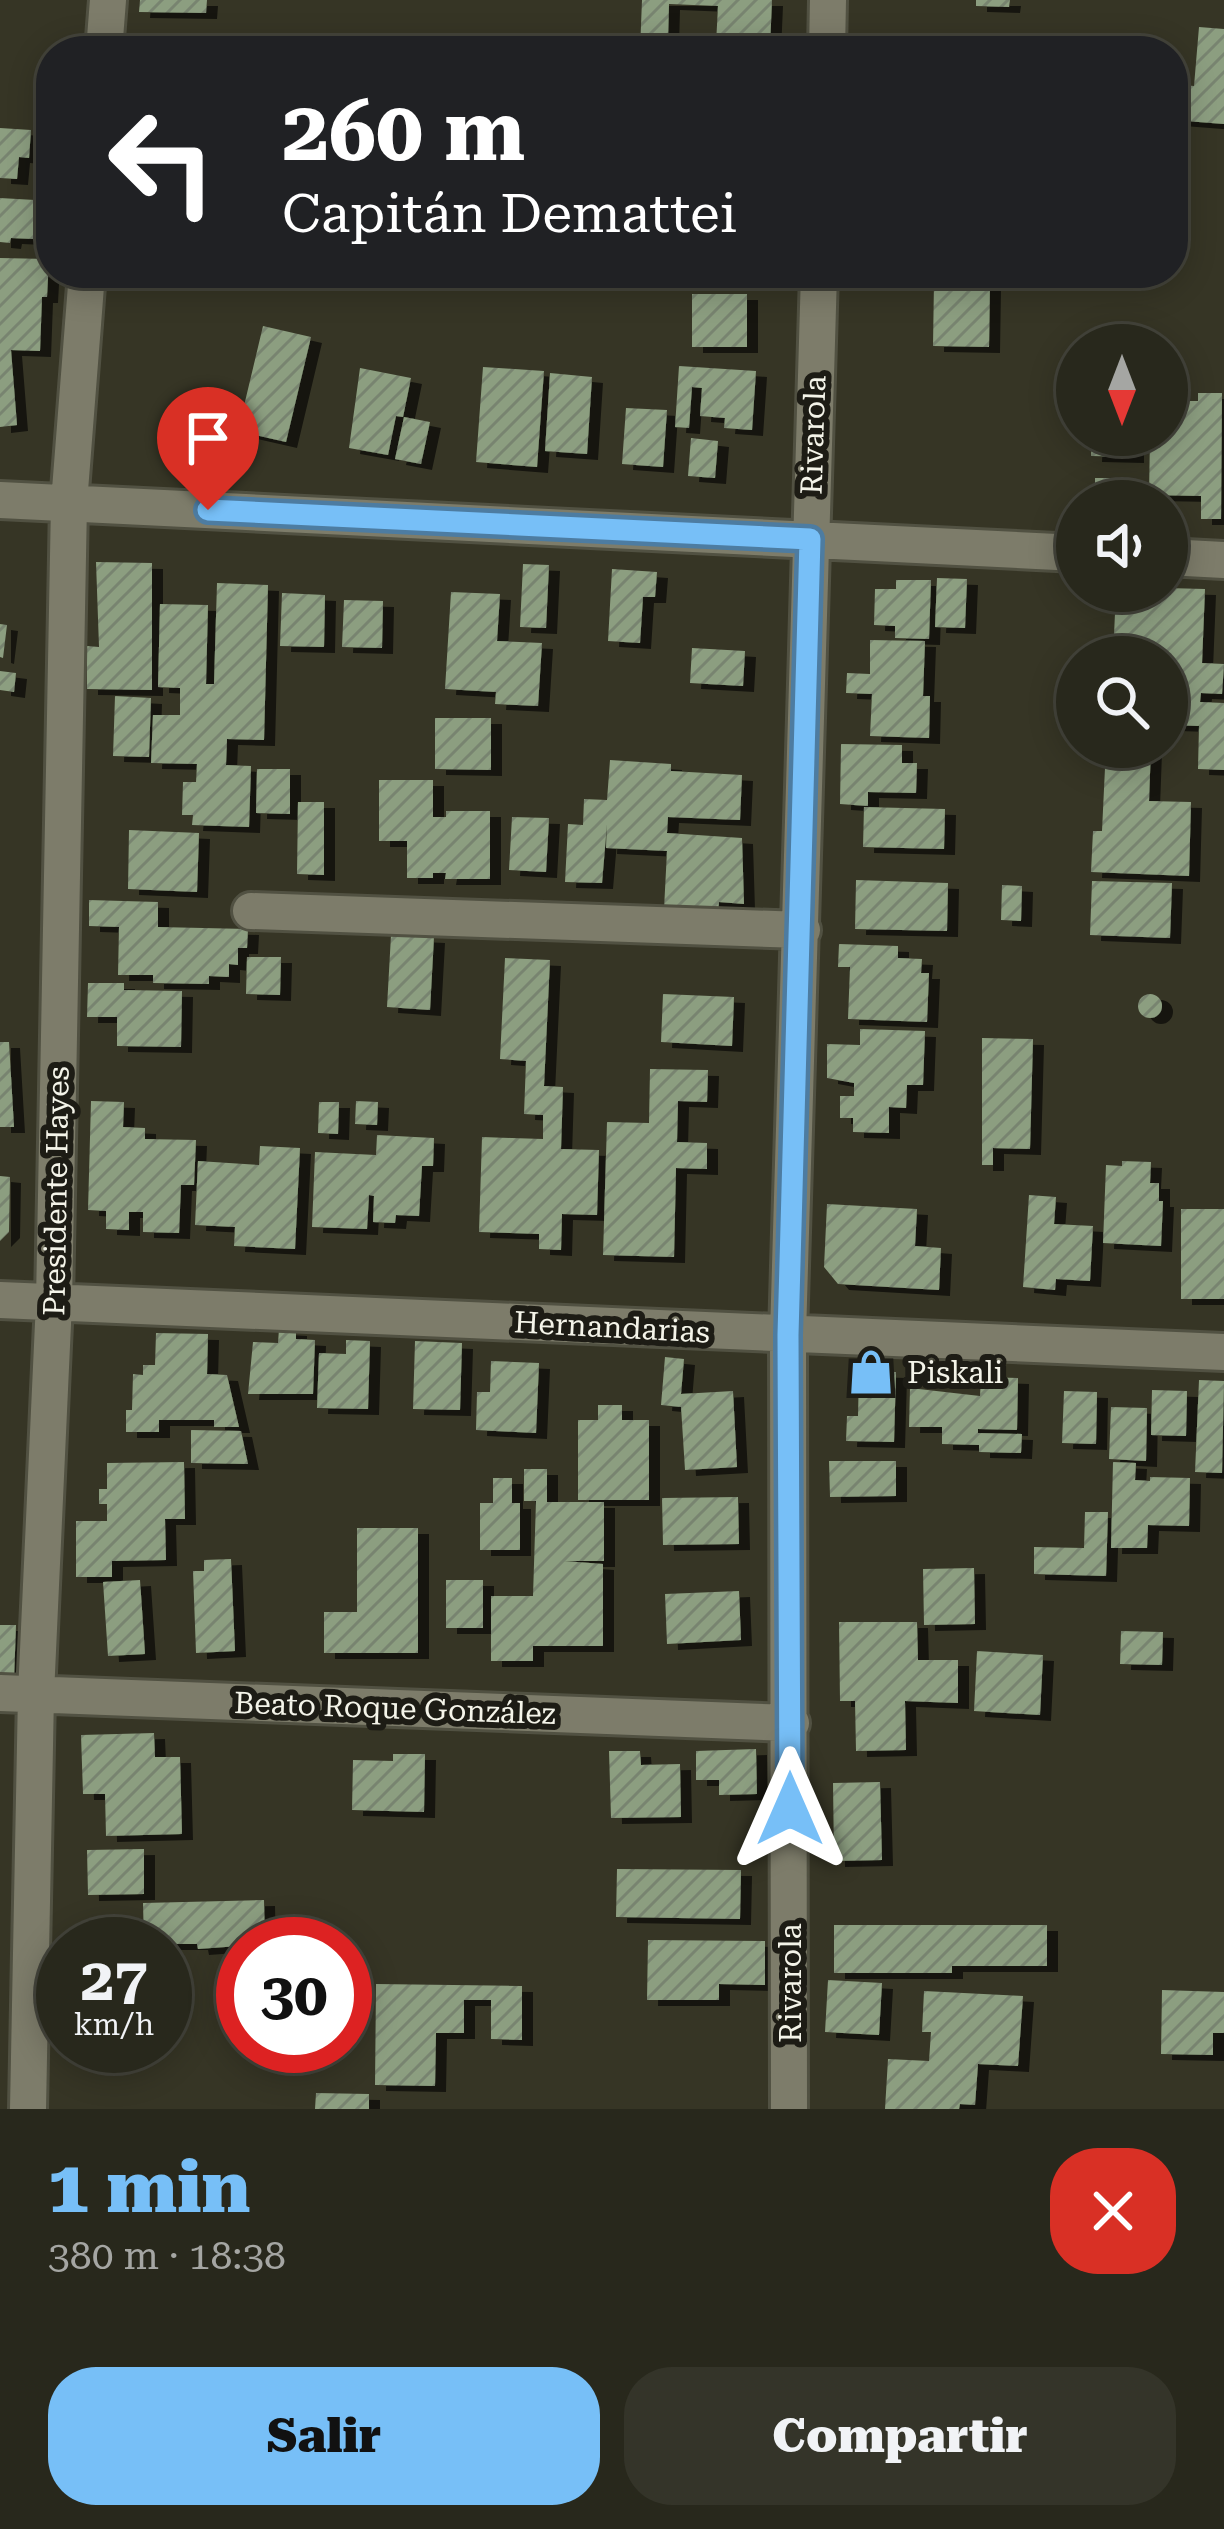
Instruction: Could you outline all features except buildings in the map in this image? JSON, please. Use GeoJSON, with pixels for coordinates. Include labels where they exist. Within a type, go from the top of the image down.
{"type":"FeatureCollection","features":[{"type":"Feature","properties":{"kind":"street"},"geometry":{"type":"LineString","coordinates":[[105,36],[108,0]]}},
{"type":"Feature","properties":{"kind":"street"},"geometry":{"type":"LineString","coordinates":[[827,36],[828,0]]}},
{"type":"Feature","properties":{"kind":"street","name":"Presidente Hayes"},"geometry":{"type":"LineString","coordinates":[[28,2109],[18,1694],[54,1302],[69,503],[86,288]]}},
{"type":"Feature","properties":{"kind":"street","name":"Rivarola"},"geometry":{"type":"LineString","coordinates":[[789,2109],[788,1335],[818,288]]}},
{"type":"Feature","properties":{"kind":"street"},"geometry":{"type":"LineString","coordinates":[[0,500],[1056,552]]}},
{"type":"Feature","properties":{"kind":"street"},"geometry":{"type":"LineString","coordinates":[[1188,558],[1224,560]]}},
{"type":"Feature","properties":{"kind":"street"},"geometry":{"type":"LineString","coordinates":[[251,911],[802,930]]}},
{"type":"Feature","properties":{"kind":"street","name":"Hernandarias"},"geometry":{"type":"LineString","coordinates":[[0,1300],[1224,1352]]}},
{"type":"Feature","properties":{"kind":"street","name":"Beato Roque González"},"geometry":{"type":"LineString","coordinates":[[18,1694],[791,1723]]}},
{"type":"Feature","properties":{"kind":"place","name":"Piskali"},"geometry":{"type":"Point","coordinates":[871,1372]}},
{"type":"Feature","properties":{"kind":"route"},"geometry":{"type":"LineString","coordinates":[[208,510],[810,539],[788,1335],[790,1809]]}}]}
